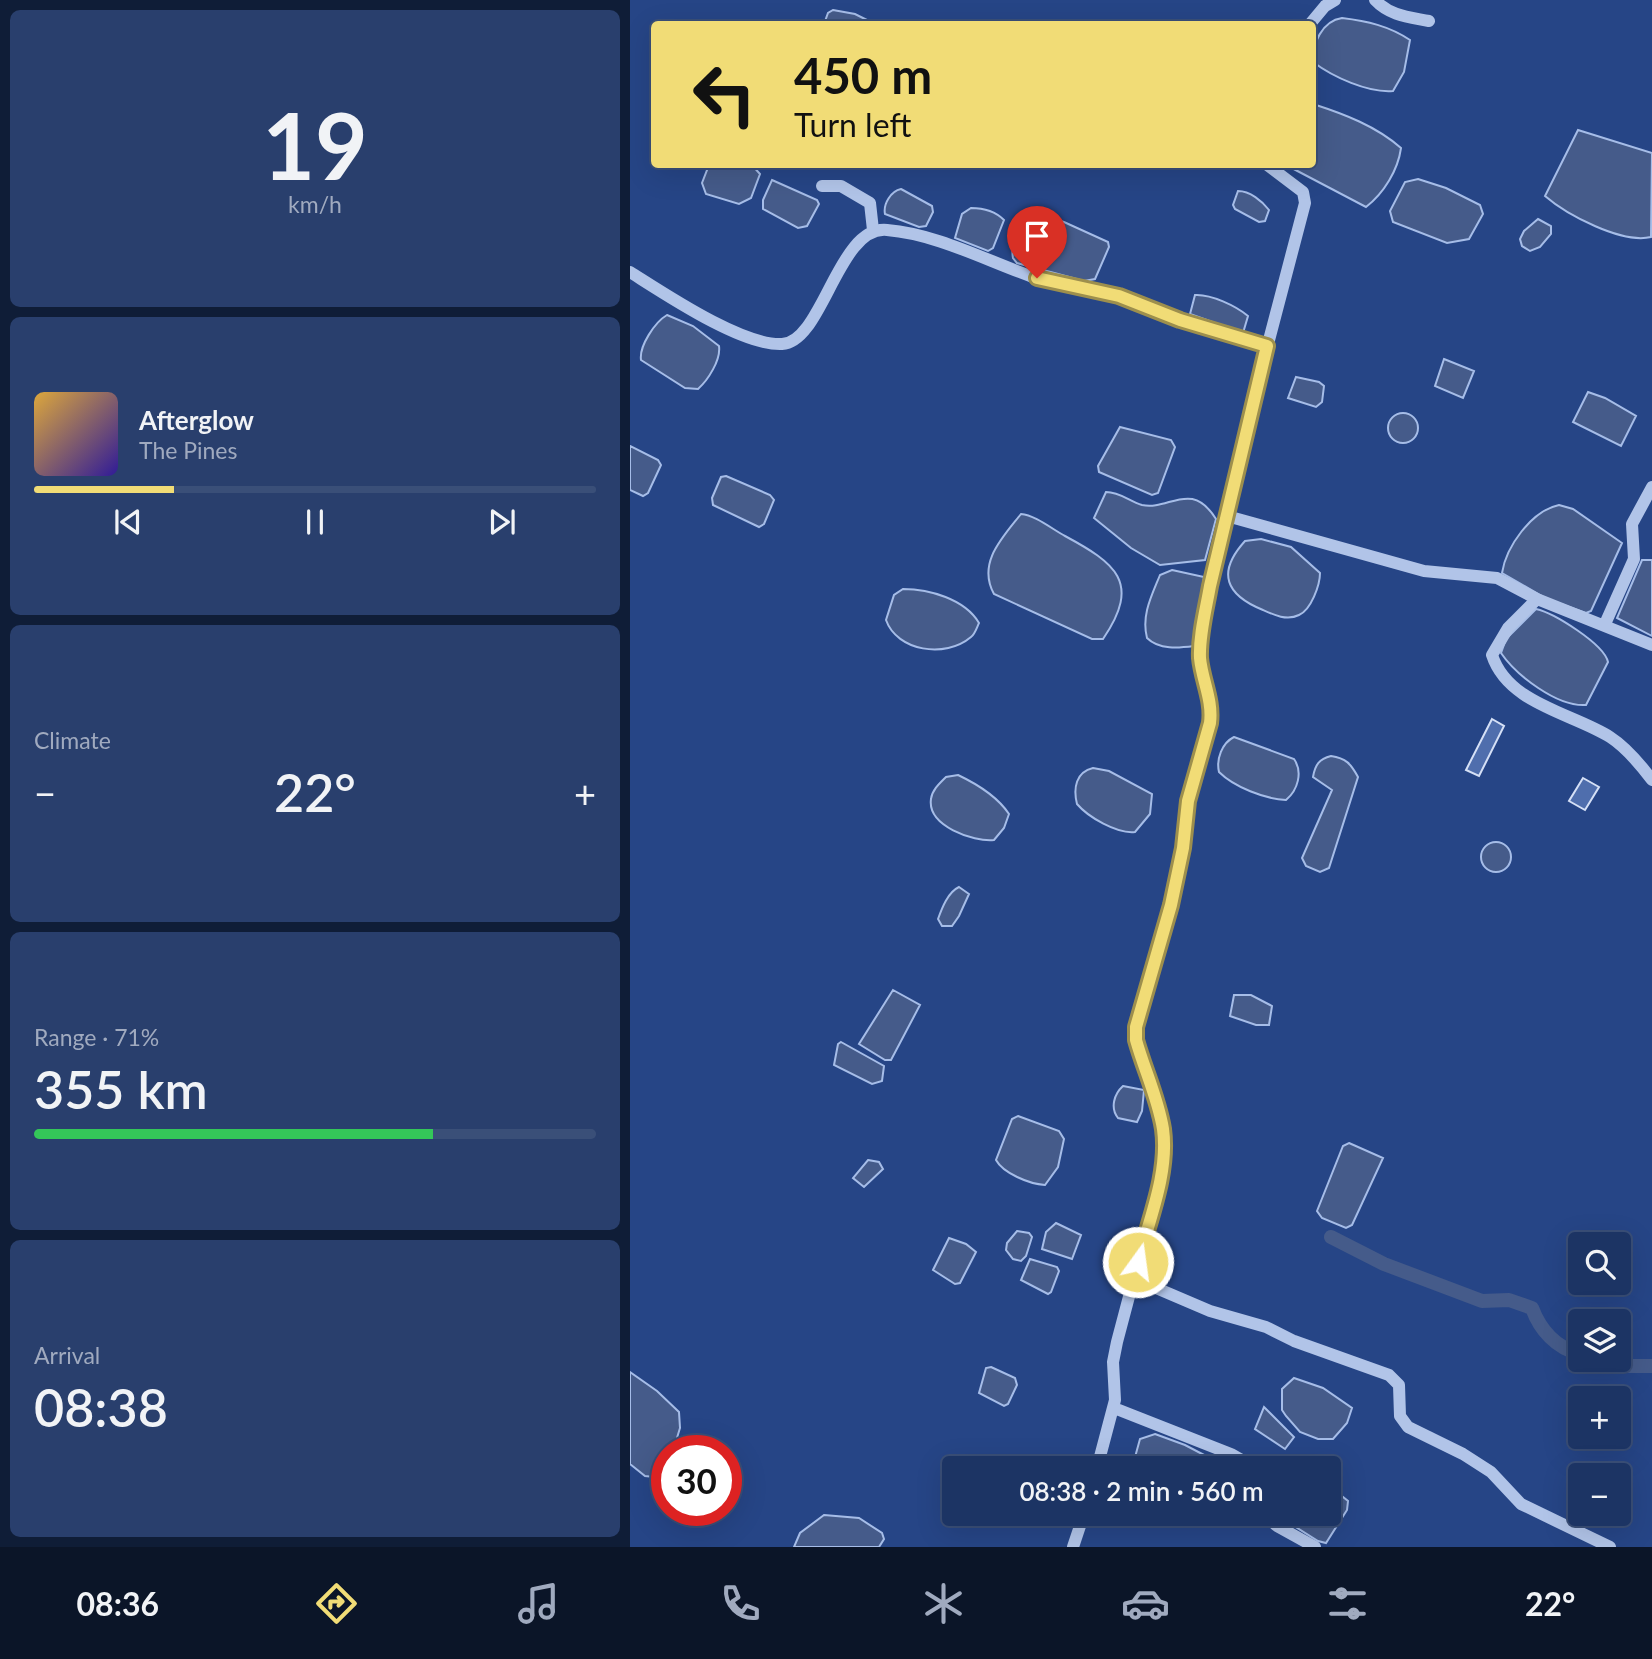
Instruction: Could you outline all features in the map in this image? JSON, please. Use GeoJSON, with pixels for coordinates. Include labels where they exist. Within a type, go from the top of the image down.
{"type":"FeatureCollection","features":[{"type":"Feature","properties":{"kind":"street"},"geometry":{"type":"LineString","coordinates":[[1312,21],[1325,6],[1335,0]]}},
{"type":"Feature","properties":{"kind":"street"},"geometry":{"type":"LineString","coordinates":[[1362,0],[1369,0]]}},
{"type":"Feature","properties":{"kind":"street"},"geometry":{"type":"LineString","coordinates":[[1375,0],[1384,9],[1395,14],[1429,21]]}},
{"type":"Feature","properties":{"kind":"street"},"geometry":{"type":"LineString","coordinates":[[1100,1456],[1114,1408],[1113,1362],[1159,1183],[1164,1150],[1163,1128],[1136,1040],[1136,1027],[1171,905],[1183,848],[1188,801],[1212,712],[1200,657],[1210,586],[1267,346],[1306,198],[1293,183],[1272,168]]}},
{"type":"Feature","properties":{"kind":"street"},"geometry":{"type":"LineString","coordinates":[[822,187],[841,186],[870,203],[873,230]]}},
{"type":"Feature","properties":{"kind":"street"},"geometry":{"type":"LineString","coordinates":[[630,272],[748,338],[785,344],[795,341],[805,329],[848,256],[865,234],[873,230],[913,234],[1037,278],[1119,296],[1180,320],[1267,346]]}},
{"type":"Feature","properties":{"kind":"street"},"geometry":{"type":"LineString","coordinates":[[1605,624],[1634,559],[1632,524],[1652,487]]}},
{"type":"Feature","properties":{"kind":"street"},"geometry":{"type":"LineString","coordinates":[[1227,516],[1416,569],[1497,578],[1537,599],[1652,645]]}},
{"type":"Feature","properties":{"kind":"street"},"geometry":{"type":"LineString","coordinates":[[1537,599],[1508,628],[1492,655],[1496,667],[1512,684],[1553,712],[1610,737],[1637,760],[1652,780]]}},
{"type":"Feature","properties":{"kind":"street"},"geometry":{"type":"LineString","coordinates":[[1135,1279],[1210,1311],[1266,1327],[1294,1341],[1389,1375],[1399,1385],[1400,1416],[1408,1427],[1463,1454],[1491,1472],[1521,1504],[1610,1547]]}},
{"type":"Feature","properties":{"kind":"street"},"geometry":{"type":"LineString","coordinates":[[1114,1408],[1234,1456]]}},
{"type":"Feature","properties":{"kind":"street"},"geometry":{"type":"LineString","coordinates":[[1073,1547],[1080,1526]]}},
{"type":"Feature","properties":{"kind":"street"},"geometry":{"type":"LineString","coordinates":[[1277,1526],[1315,1547]]}},
{"type":"Feature","properties":{"kind":"water"},"geometry":{"type":"Polygon","coordinates":[[[833,10],[855,14],[869,21],[825,21],[828,13],[833,10]]]}},
{"type":"Feature","properties":{"kind":"water"},"geometry":{"type":"Polygon","coordinates":[[[1342,18],[1378,25],[1410,40],[1404,72],[1393,91],[1351,83],[1316,64],[1316,41],[1324,28],[1342,18]]]}},
{"type":"Feature","properties":{"kind":"water"},"geometry":{"type":"Polygon","coordinates":[[[1316,105],[1370,127],[1401,148],[1389,181],[1366,207],[1292,168],[1316,168],[1316,105]]]}},
{"type":"Feature","properties":{"kind":"water"},"geometry":{"type":"Polygon","coordinates":[[[1578,130],[1652,153],[1651,237],[1625,236],[1595,226],[1545,196],[1578,130]]]}},
{"type":"Feature","properties":{"kind":"water"},"geometry":{"type":"Polygon","coordinates":[[[708,168],[755,168],[760,174],[751,198],[739,204],[706,194],[702,183],[708,168]]]}},
{"type":"Feature","properties":{"kind":"water"},"geometry":{"type":"Polygon","coordinates":[[[1418,179],[1446,188],[1480,205],[1483,214],[1469,239],[1447,243],[1393,222],[1390,211],[1405,182],[1418,179]]]}},
{"type":"Feature","properties":{"kind":"water"},"geometry":{"type":"Polygon","coordinates":[[[772,180],[817,200],[819,204],[807,226],[798,228],[763,209],[763,200],[772,180]]]}},
{"type":"Feature","properties":{"kind":"water"},"geometry":{"type":"Polygon","coordinates":[[[901,189],[932,206],[933,212],[926,226],[919,227],[885,214],[889,198],[901,189]]]}},
{"type":"Feature","properties":{"kind":"water"},"geometry":{"type":"Polygon","coordinates":[[[1238,191],[1251,195],[1269,210],[1265,221],[1259,222],[1235,209],[1233,205],[1238,191]]]}},
{"type":"Feature","properties":{"kind":"water"},"geometry":{"type":"Polygon","coordinates":[[[971,208],[989,211],[1004,220],[993,248],[988,251],[955,238],[962,214],[971,208]]]}},
{"type":"Feature","properties":{"kind":"water"},"geometry":{"type":"Polygon","coordinates":[[[1034,214],[1064,222],[1108,242],[1109,247],[1095,279],[1084,281],[1017,263],[1013,258],[1015,240],[1025,222],[1034,214]]]}},
{"type":"Feature","properties":{"kind":"water"},"geometry":{"type":"Polygon","coordinates":[[[1538,219],[1551,226],[1551,234],[1540,247],[1530,251],[1522,246],[1520,239],[1524,231],[1538,219]]]}},
{"type":"Feature","properties":{"kind":"water"},"geometry":{"type":"Polygon","coordinates":[[[1195,295],[1223,301],[1248,316],[1243,333],[1190,314],[1195,295]]]}},
{"type":"Feature","properties":{"kind":"water"},"geometry":{"type":"Polygon","coordinates":[[[667,315],[693,326],[719,346],[713,369],[698,389],[685,388],[641,360],[649,335],[667,315]]]}},
{"type":"Feature","properties":{"kind":"water"},"geometry":{"type":"Polygon","coordinates":[[[1444,359],[1474,371],[1463,398],[1435,386],[1444,359]]]}},
{"type":"Feature","properties":{"kind":"water"},"geometry":{"type":"Polygon","coordinates":[[[1296,377],[1319,382],[1324,386],[1322,402],[1316,407],[1288,398],[1296,377]]]}},
{"type":"Feature","properties":{"kind":"water"},"geometry":{"type":"Polygon","coordinates":[[[1588,392],[1605,398],[1636,416],[1621,446],[1573,422],[1588,392]]]}},
{"type":"Feature","properties":{"kind":"water"},"geometry":{"type":"Polygon","coordinates":[[[1403,413],[1414,417],[1418,428],[1414,439],[1403,443],[1392,439],[1388,428],[1392,417],[1403,413]]]}},
{"type":"Feature","properties":{"kind":"water"},"geometry":{"type":"Polygon","coordinates":[[[1120,427],[1171,440],[1175,447],[1158,493],[1152,495],[1099,472],[1098,466],[1120,427]]]}},
{"type":"Feature","properties":{"kind":"water"},"geometry":{"type":"Polygon","coordinates":[[[630,446],[658,460],[661,465],[648,493],[643,496],[630,490],[630,446]]]}},
{"type":"Feature","properties":{"kind":"water"},"geometry":{"type":"Polygon","coordinates":[[[726,476],[770,495],[774,500],[764,524],[759,527],[713,505],[712,498],[721,477],[726,476]]]}},
{"type":"Feature","properties":{"kind":"water"},"geometry":{"type":"Polygon","coordinates":[[[1106,492],[1142,505],[1152,506],[1189,499],[1207,507],[1216,519],[1205,560],[1160,565],[1131,548],[1094,518],[1106,492]]]}},
{"type":"Feature","properties":{"kind":"water"},"geometry":{"type":"Polygon","coordinates":[[[1559,505],[1573,509],[1622,543],[1591,611],[1586,613],[1547,599],[1502,573],[1509,552],[1522,531],[1539,514],[1559,505]]]}},
{"type":"Feature","properties":{"kind":"water"},"geometry":{"type":"Polygon","coordinates":[[[1021,514],[1038,520],[1098,555],[1117,576],[1121,588],[1121,603],[1103,639],[1092,639],[994,594],[988,572],[990,561],[994,551],[1021,514]]]}},
{"type":"Feature","properties":{"kind":"water"},"geometry":{"type":"Polygon","coordinates":[[[1261,539],[1291,547],[1320,573],[1314,597],[1299,615],[1281,617],[1250,604],[1233,590],[1229,582],[1230,563],[1236,553],[1245,541],[1261,539]]]}},
{"type":"Feature","properties":{"kind":"water"},"geometry":{"type":"Polygon","coordinates":[[[1642,560],[1652,560],[1652,636],[1617,618],[1642,560]]]}},
{"type":"Feature","properties":{"kind":"water"},"geometry":{"type":"Polygon","coordinates":[[[1172,570],[1204,577],[1194,646],[1176,648],[1157,645],[1147,638],[1145,621],[1151,598],[1160,575],[1172,570]]]}},
{"type":"Feature","properties":{"kind":"water"},"geometry":{"type":"Polygon","coordinates":[[[903,589],[935,593],[956,602],[979,623],[974,634],[960,644],[936,649],[911,645],[900,639],[886,620],[894,595],[903,589]]]}},
{"type":"Feature","properties":{"kind":"water"},"geometry":{"type":"Polygon","coordinates":[[[1536,609],[1554,616],[1588,638],[1608,662],[1586,705],[1563,701],[1538,688],[1501,653],[1506,639],[1536,609]]]}},
{"type":"Feature","properties":{"kind":"water"},"geometry":{"type":"Polygon","coordinates":[[[1234,737],[1294,759],[1298,769],[1298,781],[1286,800],[1250,791],[1219,772],[1221,752],[1226,743],[1234,737]]]}},
{"type":"Feature","properties":{"kind":"water"},"geometry":{"type":"Polygon","coordinates":[[[1331,756],[1348,762],[1358,777],[1329,868],[1320,872],[1306,866],[1302,858],[1332,790],[1313,777],[1314,773],[1316,766],[1323,759],[1331,756]]]}},
{"type":"Feature","properties":{"kind":"water"},"geometry":{"type":"Polygon","coordinates":[[[1093,768],[1109,771],[1152,794],[1150,814],[1135,832],[1103,824],[1077,804],[1075,792],[1079,777],[1093,768]]]}},
{"type":"Feature","properties":{"kind":"water"},"geometry":{"type":"Polygon","coordinates":[[[958,775],[986,791],[1009,814],[1004,828],[994,840],[964,835],[936,817],[932,809],[933,793],[946,777],[958,775]]]}},
{"type":"Feature","properties":{"kind":"water"},"geometry":{"type":"Polygon","coordinates":[[[1496,842],[1507,846],[1511,857],[1507,868],[1496,872],[1485,868],[1481,857],[1485,846],[1496,842]]]}},
{"type":"Feature","properties":{"kind":"water"},"geometry":{"type":"Polygon","coordinates":[[[959,887],[969,894],[952,926],[942,926],[938,919],[941,910],[949,896],[959,887]]]}},
{"type":"Feature","properties":{"kind":"water"},"geometry":{"type":"Polygon","coordinates":[[[893,990],[920,1005],[891,1060],[885,1060],[859,1044],[893,990]]]}},
{"type":"Feature","properties":{"kind":"water"},"geometry":{"type":"Polygon","coordinates":[[[1234,995],[1251,995],[1272,1006],[1269,1025],[1256,1025],[1230,1016],[1234,995]]]}},
{"type":"Feature","properties":{"kind":"water"},"geometry":{"type":"Polygon","coordinates":[[[841,1042],[884,1066],[882,1081],[872,1084],[834,1065],[838,1044],[841,1042]]]}},
{"type":"Feature","properties":{"kind":"water"},"geometry":{"type":"Polygon","coordinates":[[[1123,1086],[1144,1090],[1142,1111],[1137,1122],[1118,1118],[1114,1110],[1117,1093],[1123,1086]]]}},
{"type":"Feature","properties":{"kind":"water"},"geometry":{"type":"Polygon","coordinates":[[[1018,1116],[1059,1131],[1064,1139],[1058,1167],[1045,1185],[1017,1177],[996,1160],[1012,1119],[1018,1116]]]}},
{"type":"Feature","properties":{"kind":"water"},"geometry":{"type":"Polygon","coordinates":[[[1349,1143],[1383,1158],[1352,1225],[1346,1228],[1322,1218],[1317,1211],[1343,1146],[1349,1143]]]}},
{"type":"Feature","properties":{"kind":"water"},"geometry":{"type":"Polygon","coordinates":[[[868,1160],[879,1162],[883,1169],[864,1187],[853,1178],[868,1160]]]}},
{"type":"Feature","properties":{"kind":"water"},"geometry":{"type":"Polygon","coordinates":[[[1056,1223],[1081,1235],[1072,1259],[1042,1249],[1046,1232],[1056,1223]]]}},
{"type":"Feature","properties":{"kind":"water"},"geometry":{"type":"Polygon","coordinates":[[[1017,1231],[1029,1233],[1032,1237],[1026,1256],[1021,1261],[1013,1259],[1006,1250],[1007,1243],[1017,1231]]]}},
{"type":"Feature","properties":{"kind":"water"},"geometry":{"type":"Polygon","coordinates":[[[949,1238],[966,1244],[976,1252],[960,1283],[955,1284],[933,1270],[949,1238]]]}},
{"type":"Feature","properties":{"kind":"water"},"geometry":{"type":"Polygon","coordinates":[[[1030,1259],[1057,1267],[1059,1271],[1048,1294],[1021,1280],[1030,1259]]]}},
{"type":"Feature","properties":{"kind":"water"},"geometry":{"type":"Polygon","coordinates":[[[991,1367],[1015,1378],[1017,1385],[1008,1404],[1004,1406],[979,1393],[986,1368],[991,1367]]]}},
{"type":"Feature","properties":{"kind":"water"},"geometry":{"type":"Polygon","coordinates":[[[630,1372],[657,1391],[679,1412],[680,1428],[678,1435],[651,1435],[651,1477],[645,1476],[630,1464],[630,1372]]]}},
{"type":"Feature","properties":{"kind":"water"},"geometry":{"type":"Polygon","coordinates":[[[1294,1378],[1323,1388],[1352,1408],[1347,1423],[1333,1439],[1318,1439],[1300,1432],[1282,1410],[1282,1389],[1294,1378]]]}},
{"type":"Feature","properties":{"kind":"water"},"geometry":{"type":"Polygon","coordinates":[[[1264,1407],[1294,1437],[1285,1449],[1255,1429],[1264,1407]]]}},
{"type":"Feature","properties":{"kind":"water"},"geometry":{"type":"Polygon","coordinates":[[[1155,1434],[1206,1456],[1135,1456],[1140,1439],[1155,1434]]]}},
{"type":"Feature","properties":{"kind":"water"},"geometry":{"type":"Polygon","coordinates":[[[1341,1495],[1348,1501],[1347,1510],[1341,1519],[1341,1495]]]}},
{"type":"Feature","properties":{"kind":"water"},"geometry":{"type":"Polygon","coordinates":[[[824,1515],[859,1518],[882,1533],[884,1539],[879,1547],[794,1547],[800,1533],[824,1515]]]}},
{"type":"Feature","properties":{"kind":"water"},"geometry":{"type":"Polygon","coordinates":[[[1294,1526],[1337,1526],[1326,1543],[1294,1526]]]}},
{"type":"Feature","properties":{"kind":"building"},"geometry":{"type":"Polygon","coordinates":[[[1492,719],[1504,726],[1479,776],[1466,770],[1492,719]]]}},
{"type":"Feature","properties":{"kind":"building"},"geometry":{"type":"Polygon","coordinates":[[[1583,778],[1599,787],[1585,810],[1569,801],[1583,778]]]}},
{"type":"Feature","properties":{"kind":"waterway"},"geometry":{"type":"LineString","coordinates":[[1331,1237],[1384,1264],[1482,1301],[1509,1300],[1532,1308],[1539,1324],[1550,1337],[1568,1349]]}},
{"type":"Feature","properties":{"kind":"waterway"},"geometry":{"type":"LineString","coordinates":[[1631,1366],[1652,1366]]}},
{"type":"Feature","properties":{"kind":"route"},"geometry":{"type":"LineString","coordinates":[[1037,278],[1119,296],[1180,320],[1267,346],[1210,586],[1204,623],[1200,657],[1212,712],[1210,723],[1188,801],[1183,848],[1171,905],[1136,1027],[1139,1052],[1151,1082],[1163,1128],[1164,1150],[1159,1183],[1138,1262]]}}]}
